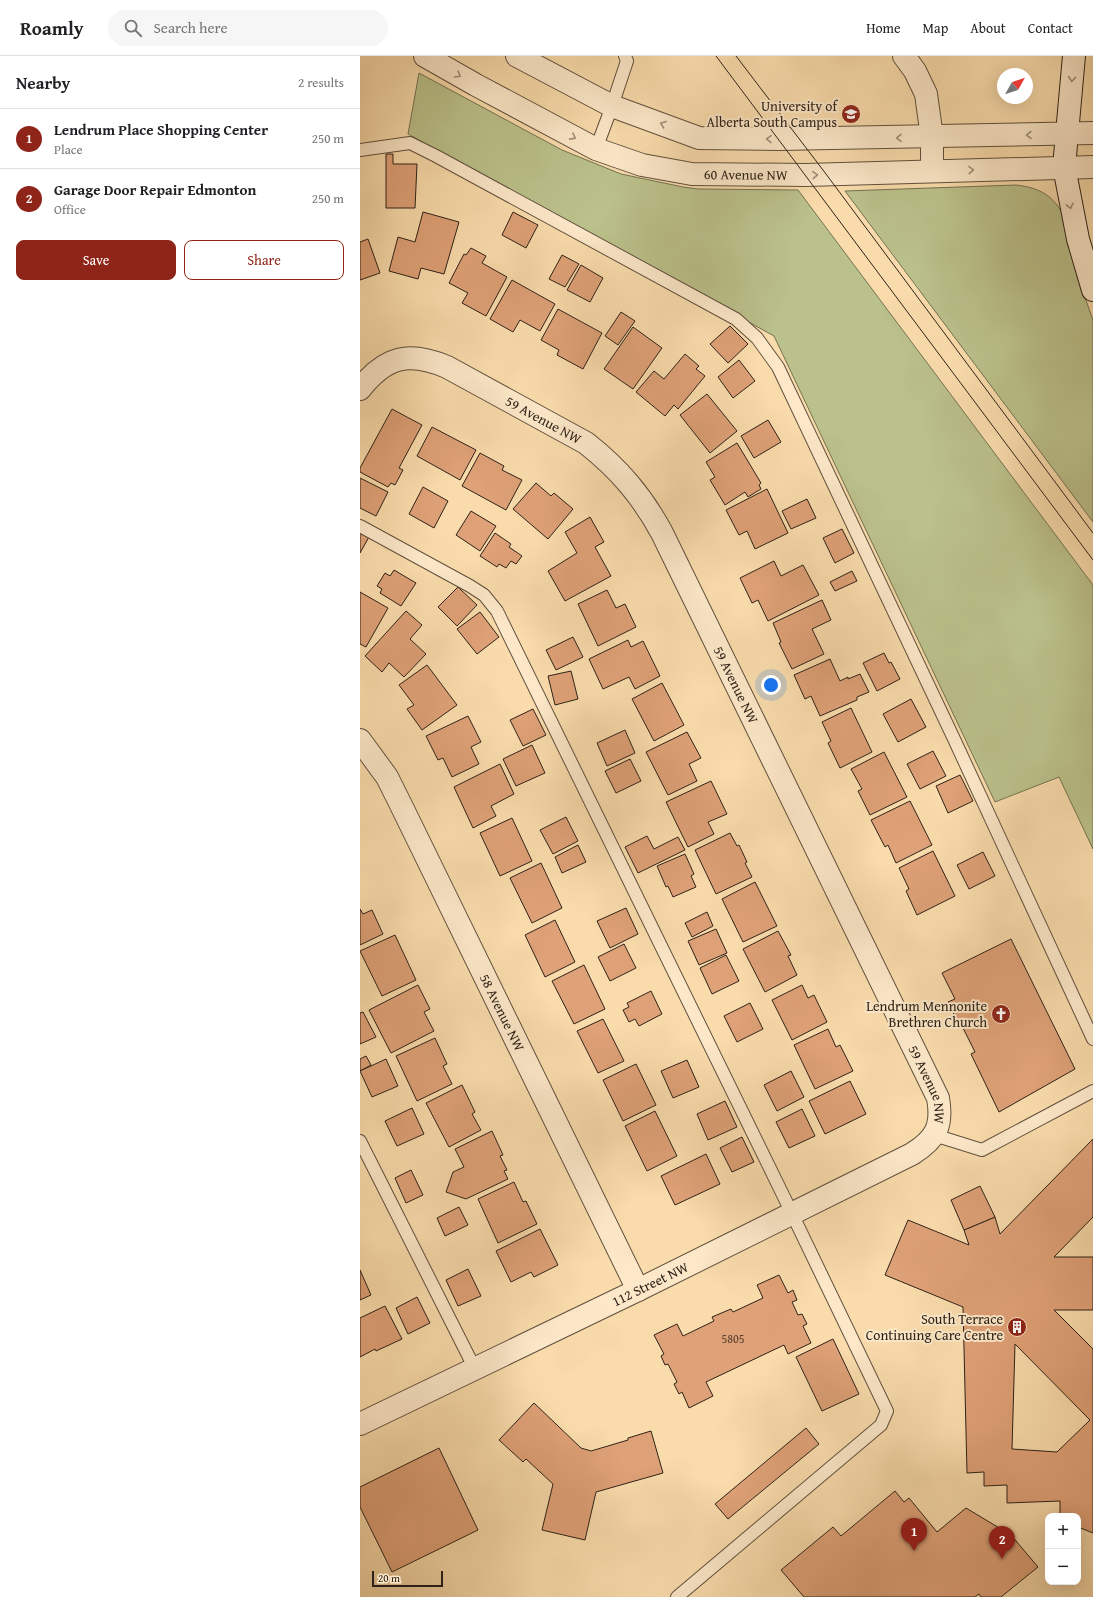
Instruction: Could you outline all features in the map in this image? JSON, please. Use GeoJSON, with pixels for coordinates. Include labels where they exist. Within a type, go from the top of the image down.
{"type":"FeatureCollection","features":[{"type":"Feature","properties":{"kind":"street","name":"60 Avenue NW"},"geometry":{"type":"LineString","coordinates":[[425,56],[596,149],[642,164],[692,174],[806,175],[1093,166]]}},
{"type":"Feature","properties":{"kind":"street"},"geometry":{"type":"LineString","coordinates":[[517,56],[612,106],[699,138],[779,139],[1093,133]]}},
{"type":"Feature","properties":{"kind":"street"},"geometry":{"type":"LineString","coordinates":[[904,56],[926,94],[932,137],[932,171]]}},
{"type":"Feature","properties":{"kind":"street"},"geometry":{"type":"LineString","coordinates":[[1074,56],[1064,167],[1078,239],[1093,290]]}},
{"type":"Feature","properties":{"kind":"street","name":"59 Avenue NW"},"geometry":{"type":"LineString","coordinates":[[360,389],[371,375],[380,368],[397,360],[423,359],[447,367],[586,443],[605,458],[638,494],[662,533],[938,1098],[940,1110],[938,1124],[934,1135]]}},
{"type":"Feature","properties":{"kind":"street","name":"58 Avenue NW"},"geometry":{"type":"LineString","coordinates":[[360,740],[387,777],[638,1290]]}},
{"type":"Feature","properties":{"kind":"street","name":"112 Street NW"},"geometry":{"type":"LineString","coordinates":[[360,1424],[638,1290],[912,1154],[926,1145],[934,1135]]}},
{"type":"Feature","properties":{"kind":"lane"},"geometry":{"type":"LineString","coordinates":[[596,149],[627,61],[625,56]]}},
{"type":"Feature","properties":{"kind":"lane"},"geometry":{"type":"LineString","coordinates":[[360,150],[410,144],[436,156],[736,319],[757,338],[778,367],[954,739],[1093,1039]]}},
{"type":"Feature","properties":{"kind":"lane"},"geometry":{"type":"LineString","coordinates":[[360,526],[484,595],[497,611],[887,1411],[881,1425],[677,1597]]}},
{"type":"Feature","properties":{"kind":"lane"},"geometry":{"type":"LineString","coordinates":[[934,1135],[982,1150],[1093,1091]]}},
{"type":"Feature","properties":{"kind":"lane"},"geometry":{"type":"LineString","coordinates":[[360,1141],[475,1369]]}},
{"type":"Feature","properties":{"kind":"green space"},"geometry":{"type":"Polygon","coordinates":[[[419,73],[562,150],[621,174],[698,189],[798,190],[1093,585],[1093,849],[1059,777],[995,802],[774,336],[408,134],[419,73]]]}},
{"type":"Feature","properties":{"kind":"green space"},"geometry":{"type":"Polygon","coordinates":[[[1016,185],[1033,188],[1046,194],[1061,210],[1065,218],[1083,292],[1093,320],[1093,522],[845,191],[1016,185]]]}},
{"type":"Feature","properties":{"kind":"building"},"geometry":{"type":"Polygon","coordinates":[[[386,154],[393,154],[393,164],[417,164],[415,208],[386,208],[386,154]]]}},
{"type":"Feature","properties":{"kind":"building"},"geometry":{"type":"Polygon","coordinates":[[[423,212],[459,222],[444,274],[421,268],[418,279],[389,271],[398,237],[415,242],[423,212]]]}},
{"type":"Feature","properties":{"kind":"building"},"geometry":{"type":"Polygon","coordinates":[[[513,212],[538,225],[526,248],[502,235],[513,212]]]}},
{"type":"Feature","properties":{"kind":"building"},"geometry":{"type":"Polygon","coordinates":[[[368,239],[380,273],[360,280],[360,242],[368,239]]]}},
{"type":"Feature","properties":{"kind":"building"},"geometry":{"type":"Polygon","coordinates":[[[471,248],[486,256],[482,263],[507,277],[486,316],[462,303],[468,293],[449,283],[464,254],[466,255],[471,248]]]}},
{"type":"Feature","properties":{"kind":"building"},"geometry":{"type":"Polygon","coordinates":[[[562,255],[579,264],[565,287],[549,279],[562,255]]]}},
{"type":"Feature","properties":{"kind":"building"},"geometry":{"type":"Polygon","coordinates":[[[581,265],[603,278],[590,302],[567,290],[581,265]]]}},
{"type":"Feature","properties":{"kind":"building"},"geometry":{"type":"Polygon","coordinates":[[[512,280],[555,304],[540,331],[520,320],[513,332],[490,319],[512,280]]]}},
{"type":"Feature","properties":{"kind":"building"},"geometry":{"type":"Polygon","coordinates":[[[558,309],[602,333],[583,369],[557,355],[559,350],[541,340],[558,309]]]}},
{"type":"Feature","properties":{"kind":"building"},"geometry":{"type":"Polygon","coordinates":[[[621,312],[635,321],[618,345],[605,336],[621,312]]]}},
{"type":"Feature","properties":{"kind":"building"},"geometry":{"type":"Polygon","coordinates":[[[730,326],[748,344],[728,363],[710,344],[730,326]]]}},
{"type":"Feature","properties":{"kind":"building"},"geometry":{"type":"Polygon","coordinates":[[[633,327],[662,348],[633,389],[604,369],[633,327]]]}},
{"type":"Feature","properties":{"kind":"building"},"geometry":{"type":"Polygon","coordinates":[[[685,354],[699,366],[696,369],[705,376],[678,409],[674,405],[665,416],[636,392],[654,371],[664,379],[685,354]]]}},
{"type":"Feature","properties":{"kind":"building"},"geometry":{"type":"Polygon","coordinates":[[[739,360],[755,381],[733,398],[718,377],[739,360]]]}},
{"type":"Feature","properties":{"kind":"building"},"geometry":{"type":"Polygon","coordinates":[[[707,394],[737,431],[710,453],[680,415],[707,394]]]}},
{"type":"Feature","properties":{"kind":"building"},"geometry":{"type":"Polygon","coordinates":[[[392,409],[422,425],[399,468],[403,470],[395,485],[391,483],[388,487],[360,472],[360,468],[392,409]]]}},
{"type":"Feature","properties":{"kind":"building"},"geometry":{"type":"Polygon","coordinates":[[[768,420],[781,442],[754,458],[741,436],[768,420]]]}},
{"type":"Feature","properties":{"kind":"building"},"geometry":{"type":"Polygon","coordinates":[[[432,427],[476,450],[460,480],[417,456],[432,427]]]}},
{"type":"Feature","properties":{"kind":"building"},"geometry":{"type":"Polygon","coordinates":[[[737,443],[761,483],[759,485],[761,489],[748,497],[745,492],[725,505],[710,480],[715,477],[706,462],[737,443]]]}},
{"type":"Feature","properties":{"kind":"building"},"geometry":{"type":"Polygon","coordinates":[[[480,453],[504,466],[502,470],[522,480],[506,510],[462,486],[480,453]]]}},
{"type":"Feature","properties":{"kind":"building"},"geometry":{"type":"Polygon","coordinates":[[[360,478],[388,492],[376,516],[360,508],[360,478]]]}},
{"type":"Feature","properties":{"kind":"building"},"geometry":{"type":"Polygon","coordinates":[[[536,483],[551,496],[554,493],[573,509],[548,539],[513,509],[536,483]]]}},
{"type":"Feature","properties":{"kind":"building"},"geometry":{"type":"Polygon","coordinates":[[[423,487],[448,501],[434,528],[409,514],[423,487]]]}},
{"type":"Feature","properties":{"kind":"building"},"geometry":{"type":"Polygon","coordinates":[[[767,489],[788,533],[755,549],[747,531],[739,535],[726,510],[767,489]]]}},
{"type":"Feature","properties":{"kind":"building"},"geometry":{"type":"Polygon","coordinates":[[[807,499],[816,518],[791,529],[782,511],[807,499]]]}},
{"type":"Feature","properties":{"kind":"building"},"geometry":{"type":"Polygon","coordinates":[[[471,511],[496,526],[480,551],[456,535],[471,511]]]}},
{"type":"Feature","properties":{"kind":"building"},"geometry":{"type":"Polygon","coordinates":[[[590,517],[604,542],[595,547],[611,576],[565,601],[548,571],[577,553],[565,532],[590,517]]]}},
{"type":"Feature","properties":{"kind":"building"},"geometry":{"type":"Polygon","coordinates":[[[842,529],[854,553],[835,563],[823,538],[842,529]]]}},
{"type":"Feature","properties":{"kind":"building"},"geometry":{"type":"Polygon","coordinates":[[[360,531],[369,537],[360,553],[360,531]]]}},
{"type":"Feature","properties":{"kind":"building"},"geometry":{"type":"Polygon","coordinates":[[[495,533],[511,544],[509,547],[522,556],[516,564],[511,561],[506,568],[499,564],[497,567],[480,556],[495,533]]]}},
{"type":"Feature","properties":{"kind":"building"},"geometry":{"type":"Polygon","coordinates":[[[774,561],[781,576],[803,565],[819,595],[768,621],[758,600],[752,603],[740,578],[774,561]]]}},
{"type":"Feature","properties":{"kind":"building"},"geometry":{"type":"Polygon","coordinates":[[[394,570],[416,583],[401,606],[380,593],[382,589],[377,586],[385,573],[390,576],[394,570]]]}},
{"type":"Feature","properties":{"kind":"building"},"geometry":{"type":"Polygon","coordinates":[[[852,571],[857,581],[835,591],[830,582],[852,571]]]}},
{"type":"Feature","properties":{"kind":"building"},"geometry":{"type":"Polygon","coordinates":[[[458,587],[477,605],[457,626],[438,607],[458,587]]]}},
{"type":"Feature","properties":{"kind":"building"},"geometry":{"type":"Polygon","coordinates":[[[607,590],[616,608],[625,604],[636,627],[598,646],[578,604],[607,590]]]}},
{"type":"Feature","properties":{"kind":"building"},"geometry":{"type":"Polygon","coordinates":[[[360,592],[388,608],[366,647],[360,644],[360,592]]]}},
{"type":"Feature","properties":{"kind":"building"},"geometry":{"type":"Polygon","coordinates":[[[822,600],[831,620],[812,629],[824,654],[792,669],[779,643],[781,642],[773,623],[822,600]]]}},
{"type":"Feature","properties":{"kind":"building"},"geometry":{"type":"Polygon","coordinates":[[[406,611],[422,625],[410,639],[426,654],[404,677],[389,663],[382,672],[365,656],[406,611]]]}},
{"type":"Feature","properties":{"kind":"building"},"geometry":{"type":"Polygon","coordinates":[[[480,612],[499,637],[477,654],[457,629],[480,612]]]}},
{"type":"Feature","properties":{"kind":"building"},"geometry":{"type":"Polygon","coordinates":[[[573,637],[583,657],[556,670],[546,650],[573,637]]]}},
{"type":"Feature","properties":{"kind":"building"},"geometry":{"type":"Polygon","coordinates":[[[628,640],[631,647],[643,641],[660,676],[635,689],[629,677],[603,689],[589,659],[628,640]]]}},
{"type":"Feature","properties":{"kind":"building"},"geometry":{"type":"Polygon","coordinates":[[[884,653],[889,663],[891,662],[900,679],[877,691],[863,663],[884,653]]]}},
{"type":"Feature","properties":{"kind":"building"},"geometry":{"type":"Polygon","coordinates":[[[830,659],[840,681],[860,674],[869,692],[857,697],[857,700],[820,716],[811,696],[805,699],[794,675],[830,659]]]}},
{"type":"Feature","properties":{"kind":"building"},"geometry":{"type":"Polygon","coordinates":[[[427,665],[457,705],[422,730],[407,709],[414,705],[399,685],[427,665]]]}},
{"type":"Feature","properties":{"kind":"building"},"geometry":{"type":"Polygon","coordinates":[[[571,671],[578,699],[555,705],[548,676],[571,671]]]}},
{"type":"Feature","properties":{"kind":"building"},"geometry":{"type":"Polygon","coordinates":[[[662,683],[684,725],[654,741],[632,699],[662,683]]]}},
{"type":"Feature","properties":{"kind":"building"},"geometry":{"type":"Polygon","coordinates":[[[911,699],[926,727],[898,742],[883,714],[911,699]]]}},
{"type":"Feature","properties":{"kind":"building"},"geometry":{"type":"Polygon","coordinates":[[[851,708],[872,752],[840,768],[828,743],[831,741],[822,722],[851,708]]]}},
{"type":"Feature","properties":{"kind":"building"},"geometry":{"type":"Polygon","coordinates":[[[533,709],[546,735],[523,746],[510,720],[533,709]]]}},
{"type":"Feature","properties":{"kind":"building"},"geometry":{"type":"Polygon","coordinates":[[[468,716],[481,742],[471,747],[479,764],[452,777],[443,758],[438,760],[426,736],[468,716]]]}},
{"type":"Feature","properties":{"kind":"building"},"geometry":{"type":"Polygon","coordinates":[[[625,730],[635,753],[607,766],[597,743],[625,730]]]}},
{"type":"Feature","properties":{"kind":"building"},"geometry":{"type":"Polygon","coordinates":[[[687,732],[701,758],[689,764],[697,781],[668,795],[646,752],[687,732]]]}},
{"type":"Feature","properties":{"kind":"building"},"geometry":{"type":"Polygon","coordinates":[[[532,745],[545,773],[516,786],[503,759],[532,745]]]}},
{"type":"Feature","properties":{"kind":"building"},"geometry":{"type":"Polygon","coordinates":[[[933,751],[946,776],[920,789],[907,764],[933,751]]]}},
{"type":"Feature","properties":{"kind":"building"},"geometry":{"type":"Polygon","coordinates":[[[884,752],[907,797],[870,815],[858,791],[862,789],[851,769],[884,752]]]}},
{"type":"Feature","properties":{"kind":"building"},"geometry":{"type":"Polygon","coordinates":[[[630,759],[641,781],[616,793],[605,771],[630,759]]]}},
{"type":"Feature","properties":{"kind":"building"},"geometry":{"type":"Polygon","coordinates":[[[500,764],[514,794],[491,806],[496,816],[473,828],[454,787],[500,764]]]}},
{"type":"Feature","properties":{"kind":"building"},"geometry":{"type":"Polygon","coordinates":[[[960,775],[973,801],[948,813],[936,786],[960,775]]]}},
{"type":"Feature","properties":{"kind":"building"},"geometry":{"type":"Polygon","coordinates":[[[711,781],[727,814],[708,822],[714,834],[688,847],[666,802],[711,781]]]}},
{"type":"Feature","properties":{"kind":"building"},"geometry":{"type":"Polygon","coordinates":[[[910,801],[932,845],[896,863],[888,845],[885,847],[871,820],[910,801]]]}},
{"type":"Feature","properties":{"kind":"building"},"geometry":{"type":"Polygon","coordinates":[[[566,817],[578,841],[553,854],[540,830],[566,817]]]}},
{"type":"Feature","properties":{"kind":"building"},"geometry":{"type":"Polygon","coordinates":[[[512,818],[532,861],[500,876],[480,833],[512,818]]]}},
{"type":"Feature","properties":{"kind":"building"},"geometry":{"type":"Polygon","coordinates":[[[730,833],[737,846],[739,845],[747,862],[745,863],[752,877],[716,894],[695,850],[730,833]]]}},
{"type":"Feature","properties":{"kind":"building"},"geometry":{"type":"Polygon","coordinates":[[[647,836],[654,849],[678,837],[685,850],[638,873],[625,847],[647,836]]]}},
{"type":"Feature","properties":{"kind":"building"},"geometry":{"type":"Polygon","coordinates":[[[578,845],[586,862],[562,873],[555,857],[578,845]]]}},
{"type":"Feature","properties":{"kind":"building"},"geometry":{"type":"Polygon","coordinates":[[[933,851],[955,896],[917,915],[906,891],[909,889],[899,868],[933,851]]]}},
{"type":"Feature","properties":{"kind":"building"},"geometry":{"type":"Polygon","coordinates":[[[983,852],[995,876],[969,889],[957,865],[983,852]]]}},
{"type":"Feature","properties":{"kind":"building"},"geometry":{"type":"Polygon","coordinates":[[[685,854],[694,874],[691,876],[696,887],[673,897],[668,886],[666,887],[657,866],[685,854]]]}},
{"type":"Feature","properties":{"kind":"building"},"geometry":{"type":"Polygon","coordinates":[[[541,863],[562,908],[532,923],[510,878],[541,863]]]}},
{"type":"Feature","properties":{"kind":"building"},"geometry":{"type":"Polygon","coordinates":[[[755,882],[777,926],[743,942],[722,899],[755,882]]]}},
{"type":"Feature","properties":{"kind":"building"},"geometry":{"type":"Polygon","coordinates":[[[626,908],[638,934],[610,948],[597,921],[626,908]]]}},
{"type":"Feature","properties":{"kind":"building"},"geometry":{"type":"Polygon","coordinates":[[[360,909],[363,914],[372,910],[383,934],[360,945],[360,909]]]}},
{"type":"Feature","properties":{"kind":"building"},"geometry":{"type":"Polygon","coordinates":[[[707,912],[713,926],[692,937],[685,923],[707,912]]]}},
{"type":"Feature","properties":{"kind":"building"},"geometry":{"type":"Polygon","coordinates":[[[555,920],[575,962],[545,977],[525,935],[555,920]]]}},
{"type":"Feature","properties":{"kind":"building"},"geometry":{"type":"Polygon","coordinates":[[[716,929],[727,953],[699,965],[688,941],[716,929]]]}},
{"type":"Feature","properties":{"kind":"building"},"geometry":{"type":"Polygon","coordinates":[[[778,931],[791,955],[788,956],[797,975],[765,992],[743,949],[778,931]]]}},
{"type":"Feature","properties":{"kind":"building"},"geometry":{"type":"Polygon","coordinates":[[[395,935],[416,980],[382,996],[360,951],[395,935]]]}},
{"type":"Feature","properties":{"kind":"building","name":"Lendrum Mennonite Brethren Church"},"geometry":{"type":"Polygon","coordinates":[[[1011,939],[1075,1069],[999,1112],[971,1054],[975,1052],[962,1026],[960,1027],[948,1002],[955,999],[942,973],[1011,939]]]}},
{"type":"Feature","properties":{"kind":"building"},"geometry":{"type":"Polygon","coordinates":[[[624,944],[636,968],[610,981],[598,957],[624,944]]]}},
{"type":"Feature","properties":{"kind":"building"},"geometry":{"type":"Polygon","coordinates":[[[726,955],[739,981],[712,994],[700,968],[726,955]]]}},
{"type":"Feature","properties":{"kind":"building"},"geometry":{"type":"Polygon","coordinates":[[[584,965],[605,1009],[574,1024],[552,981],[584,965]]]}},
{"type":"Feature","properties":{"kind":"building"},"geometry":{"type":"Polygon","coordinates":[[[418,985],[430,1009],[424,1012],[434,1031],[391,1053],[369,1010],[418,985]]]}},
{"type":"Feature","properties":{"kind":"building"},"geometry":{"type":"Polygon","coordinates":[[[802,985],[808,998],[814,995],[827,1022],[792,1040],[772,1000],[802,985]]]}},
{"type":"Feature","properties":{"kind":"building"},"geometry":{"type":"Polygon","coordinates":[[[651,991],[662,1014],[639,1026],[635,1019],[629,1022],[623,1010],[629,1007],[627,1003],[651,991]]]}},
{"type":"Feature","properties":{"kind":"building"},"geometry":{"type":"Polygon","coordinates":[[[750,1003],[763,1029],[737,1042],[724,1016],[750,1003]]]}},
{"type":"Feature","properties":{"kind":"building"},"geometry":{"type":"Polygon","coordinates":[[[363,1012],[376,1037],[360,1044],[360,1013],[363,1012]]]}},
{"type":"Feature","properties":{"kind":"building"},"geometry":{"type":"Polygon","coordinates":[[[603,1019],[624,1061],[598,1073],[577,1031],[603,1019]]]}},
{"type":"Feature","properties":{"kind":"building"},"geometry":{"type":"Polygon","coordinates":[[[828,1029],[836,1047],[840,1045],[853,1071],[815,1089],[794,1045],[828,1029]]]}},
{"type":"Feature","properties":{"kind":"building"},"geometry":{"type":"Polygon","coordinates":[[[435,1038],[447,1064],[443,1066],[452,1084],[417,1101],[396,1056],[435,1038]]]}},
{"type":"Feature","properties":{"kind":"building"},"geometry":{"type":"Polygon","coordinates":[[[366,1056],[371,1065],[360,1071],[360,1059],[366,1056]]]}},
{"type":"Feature","properties":{"kind":"building"},"geometry":{"type":"Polygon","coordinates":[[[386,1059],[398,1086],[372,1097],[360,1071],[386,1059]]]}},
{"type":"Feature","properties":{"kind":"building"},"geometry":{"type":"Polygon","coordinates":[[[687,1060],[699,1087],[673,1098],[661,1071],[687,1060]]]}},
{"type":"Feature","properties":{"kind":"building"},"geometry":{"type":"Polygon","coordinates":[[[636,1064],[656,1105],[623,1121],[603,1080],[636,1064]]]}},
{"type":"Feature","properties":{"kind":"building"},"geometry":{"type":"Polygon","coordinates":[[[791,1071],[804,1097],[777,1111],[764,1085],[791,1071]]]}},
{"type":"Feature","properties":{"kind":"building"},"geometry":{"type":"Polygon","coordinates":[[[850,1081],[866,1114],[825,1134],[809,1101],[850,1081]]]}},
{"type":"Feature","properties":{"kind":"building"},"geometry":{"type":"Polygon","coordinates":[[[462,1085],[475,1112],[472,1114],[481,1130],[449,1147],[426,1103],[462,1085]]]}},
{"type":"Feature","properties":{"kind":"building"},"geometry":{"type":"Polygon","coordinates":[[[725,1101],[737,1127],[708,1140],[697,1114],[725,1101]]]}},
{"type":"Feature","properties":{"kind":"building"},"geometry":{"type":"Polygon","coordinates":[[[412,1108],[424,1134],[397,1146],[385,1121],[412,1108]]]}},
{"type":"Feature","properties":{"kind":"building"},"geometry":{"type":"Polygon","coordinates":[[[802,1109],[815,1136],[789,1148],[776,1122],[802,1109]]]}},
{"type":"Feature","properties":{"kind":"building"},"geometry":{"type":"Polygon","coordinates":[[[655,1111],[677,1156],[647,1171],[625,1126],[655,1111]]]}},
{"type":"Feature","properties":{"kind":"building"},"geometry":{"type":"Polygon","coordinates":[[[492,1131],[503,1155],[500,1156],[507,1170],[504,1171],[508,1179],[466,1199],[446,1192],[453,1172],[464,1167],[455,1149],[492,1131]]]}},
{"type":"Feature","properties":{"kind":"building"},"geometry":{"type":"Polygon","coordinates":[[[742,1137],[754,1162],[732,1172],[720,1148],[742,1137]]]}},
{"type":"Feature","properties":{"kind":"building","name":"South Terrace Continuing Care Centre"},"geometry":{"type":"Polygon","coordinates":[[[1093,1139],[1093,1217],[1054,1257],[1093,1257],[1093,1310],[1054,1310],[1093,1349],[1093,1533],[1081,1528],[1081,1513],[1060,1513],[1060,1501],[1007,1503],[1007,1485],[984,1486],[984,1472],[967,1473],[963,1307],[885,1275],[908,1220],[969,1245],[964,1230],[995,1217],[1000,1234],[1093,1139]],[[1015,1344],[1012,1449],[1057,1452],[1090,1420],[1015,1344]]]}},
{"type":"Feature","properties":{"kind":"building"},"geometry":{"type":"Polygon","coordinates":[[[706,1154],[720,1184],[675,1205],[661,1176],[706,1154]]]}},
{"type":"Feature","properties":{"kind":"building"},"geometry":{"type":"Polygon","coordinates":[[[411,1170],[423,1195],[406,1203],[395,1178],[411,1170]]]}},
{"type":"Feature","properties":{"kind":"building"},"geometry":{"type":"Polygon","coordinates":[[[514,1182],[523,1202],[526,1201],[537,1224],[498,1243],[478,1199],[514,1182]]]}},
{"type":"Feature","properties":{"kind":"building"},"geometry":{"type":"Polygon","coordinates":[[[980,1186],[995,1217],[964,1230],[951,1200],[980,1186]]]}},
{"type":"Feature","properties":{"kind":"building"},"geometry":{"type":"Polygon","coordinates":[[[459,1207],[468,1225],[445,1236],[437,1218],[459,1207]]]}},
{"type":"Feature","properties":{"kind":"building"},"geometry":{"type":"Polygon","coordinates":[[[540,1229],[558,1265],[534,1277],[531,1272],[511,1282],[496,1251],[540,1229]]]}},
{"type":"Feature","properties":{"kind":"building"},"geometry":{"type":"Polygon","coordinates":[[[468,1269],[481,1296],[458,1306],[446,1280],[468,1269]]]}},
{"type":"Feature","properties":{"kind":"building"},"geometry":{"type":"Polygon","coordinates":[[[360,1270],[371,1295],[360,1300],[360,1270]]]}},
{"type":"Feature","properties":{"kind":"building"},"geometry":{"type":"Polygon","coordinates":[[[779,1275],[788,1293],[793,1290],[797,1300],[792,1302],[798,1315],[802,1314],[807,1324],[803,1326],[811,1343],[788,1354],[784,1345],[706,1382],[713,1396],[689,1408],[682,1392],[679,1394],[674,1384],[677,1382],[668,1364],[665,1365],[661,1356],[664,1354],[654,1335],[677,1324],[683,1336],[714,1321],[712,1317],[731,1309],[733,1312],[763,1298],[757,1285],[779,1275]]]}},
{"type":"Feature","properties":{"kind":"building"},"geometry":{"type":"Polygon","coordinates":[[[417,1297],[430,1323],[408,1334],[396,1308],[417,1297]]]}},
{"type":"Feature","properties":{"kind":"building"},"geometry":{"type":"Polygon","coordinates":[[[385,1306],[402,1339],[376,1351],[375,1349],[360,1357],[360,1318],[385,1306]]]}},
{"type":"Feature","properties":{"kind":"building"},"geometry":{"type":"Polygon","coordinates":[[[833,1339],[859,1394],[822,1411],[796,1357],[833,1339]]]}},
{"type":"Feature","properties":{"kind":"building"},"geometry":{"type":"Polygon","coordinates":[[[534,1403],[581,1448],[591,1451],[628,1440],[628,1438],[651,1431],[663,1473],[596,1492],[585,1540],[542,1530],[553,1484],[526,1459],[523,1462],[499,1440],[534,1403]]]}},
{"type":"Feature","properties":{"kind":"building"},"geometry":{"type":"Polygon","coordinates":[[[806,1428],[819,1444],[728,1519],[715,1504],[806,1428]]]}},
{"type":"Feature","properties":{"kind":"building"},"geometry":{"type":"Polygon","coordinates":[[[439,1448],[478,1530],[392,1572],[360,1507],[360,1487],[439,1448]]]}},
{"type":"Feature","properties":{"kind":"building"},"geometry":{"type":"Polygon","coordinates":[[[895,1491],[904,1502],[909,1498],[937,1532],[966,1508],[1011,1535],[1038,1567],[1001,1597],[981,1597],[979,1594],[975,1597],[804,1597],[781,1570],[833,1527],[841,1536],[895,1491]]]}},
{"type":"Feature","properties":{"kind":"tram line"},"geometry":{"type":"LineString","coordinates":[[716,56],[1093,560]]}},
{"type":"Feature","properties":{"kind":"tram line"},"geometry":{"type":"LineString","coordinates":[[736,56],[826,174],[1093,533]]}},
{"type":"Feature","properties":{"kind":"place","name":"University of Alberta South Campus"},"geometry":{"type":"Point","coordinates":[851,114]}},
{"type":"Feature","properties":{"kind":"place","name":"Lendrum Mennonite Brethren Church"},"geometry":{"type":"Point","coordinates":[1001,1014]}},
{"type":"Feature","properties":{"kind":"place","name":"South Terrace Continuing Care Centre"},"geometry":{"type":"Point","coordinates":[1017,1327]}},
{"type":"Feature","properties":{"kind":"place","name":"Lendrum Place Shopping Center"},"geometry":{"type":"Point","coordinates":[914,1551]}},
{"type":"Feature","properties":{"kind":"place","name":"Garage Door Repair Edmonton"},"geometry":{"type":"Point","coordinates":[1002,1559]}}]}
